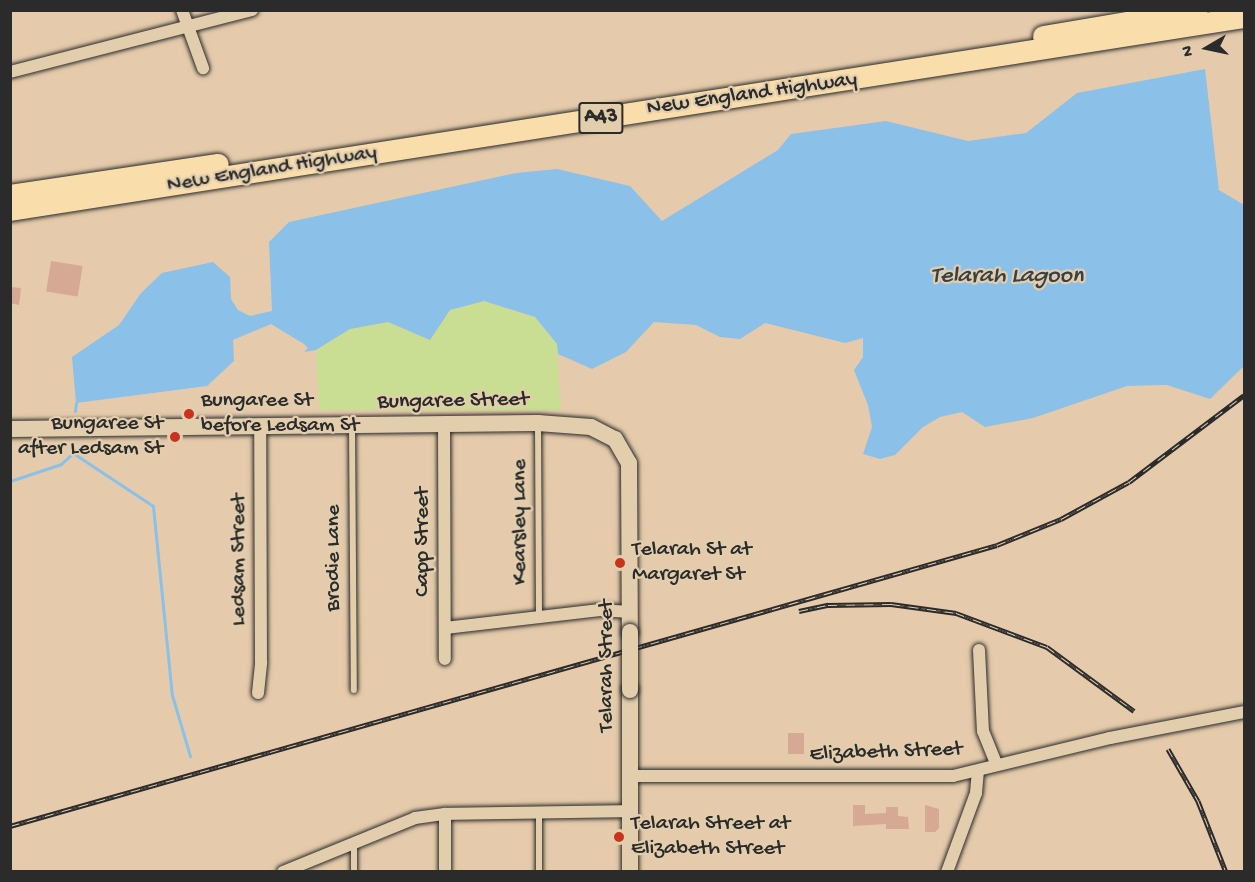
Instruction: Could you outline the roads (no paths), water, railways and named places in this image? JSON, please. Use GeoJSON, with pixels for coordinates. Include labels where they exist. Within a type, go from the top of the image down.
{"type":"FeatureCollection","features":[{"type":"Feature","properties":{"kind":"highway","name":"New England Highway"},"geometry":{"type":"LineString","coordinates":[[10,195],[1192,17],[1245,16]]}},
{"type":"Feature","properties":{"kind":"highway","name":"New England Highway"},"geometry":{"type":"LineString","coordinates":[[10,210],[1192,17]]}},
{"type":"Feature","properties":{"kind":"street"},"geometry":{"type":"LineString","coordinates":[[182,10],[186,27],[203,68]]}},
{"type":"Feature","properties":{"kind":"street"},"geometry":{"type":"LineString","coordinates":[[10,72],[252,10]]}},
{"type":"Feature","properties":{"kind":"street","name":"Bungaree Street"},"geometry":{"type":"LineString","coordinates":[[10,429],[538,423],[580,424],[606,432]]}},
{"type":"Feature","properties":{"kind":"street","name":"Capp Street"},"geometry":{"type":"LineString","coordinates":[[444,425],[445,659]]}},
{"type":"Feature","properties":{"kind":"street","name":"Ledsam Street"},"geometry":{"type":"LineString","coordinates":[[258,693],[261,662],[260,426]]}},
{"type":"Feature","properties":{"kind":"street","name":"Telarah Street"},"geometry":{"type":"LineString","coordinates":[[606,432],[622,446],[630,474],[630,872]]}},
{"type":"Feature","properties":{"kind":"street"},"geometry":{"type":"LineString","coordinates":[[445,628],[539,620],[600,610],[630,612]]}},
{"type":"Feature","properties":{"kind":"street"},"geometry":{"type":"LineString","coordinates":[[979,650],[983,731],[996,764]]}},
{"type":"Feature","properties":{"kind":"street","name":"Elizabeth Street"},"geometry":{"type":"LineString","coordinates":[[631,776],[952,776],[978,771],[996,764],[1245,712]]}},
{"type":"Feature","properties":{"kind":"street"},"geometry":{"type":"LineString","coordinates":[[947,872],[976,793],[978,771]]}},
{"type":"Feature","properties":{"kind":"street"},"geometry":{"type":"LineString","coordinates":[[283,872],[415,818],[445,814],[630,811]]}},
{"type":"Feature","properties":{"kind":"street"},"geometry":{"type":"LineString","coordinates":[[445,814],[445,872]]}},
{"type":"Feature","properties":{"kind":"lane","name":"Kearsley Lane"},"geometry":{"type":"LineString","coordinates":[[538,423],[539,620]]}},
{"type":"Feature","properties":{"kind":"lane","name":"Brodie Lane"},"geometry":{"type":"LineString","coordinates":[[352,426],[354,690]]}},
{"type":"Feature","properties":{"kind":"lane"},"geometry":{"type":"LineString","coordinates":[[539,814],[539,872]]}},
{"type":"Feature","properties":{"kind":"lane"},"geometry":{"type":"LineString","coordinates":[[354,844],[354,872]]}},
{"type":"Feature","properties":{"kind":"water","name":"Telarah Lagoon"},"geometry":{"type":"Polygon","coordinates":[[[1205,69],[1219,190],[1244,205],[1244,366],[1210,399],[1167,385],[1127,386],[1033,418],[985,427],[962,412],[940,417],[923,427],[895,455],[880,459],[863,454],[872,427],[868,405],[854,370],[863,357],[863,338],[845,343],[765,323],[740,339],[720,337],[696,325],[654,322],[626,352],[592,369],[558,354],[557,344],[535,317],[484,301],[450,310],[430,340],[388,322],[350,329],[316,350],[304,352],[308,348],[304,344],[271,324],[233,340],[234,361],[207,386],[76,403],[72,357],[119,325],[141,293],[162,273],[213,262],[230,277],[231,299],[238,310],[250,316],[272,311],[269,242],[289,222],[516,173],[557,169],[630,186],[662,221],[778,150],[791,134],[886,121],[968,141],[1026,133],[1077,93],[1205,69]]]}},
{"type":"Feature","properties":{"kind":"waterway"},"geometry":{"type":"LineString","coordinates":[[75,411],[76,403]]}},
{"type":"Feature","properties":{"kind":"waterway"},"geometry":{"type":"LineString","coordinates":[[10,481],[61,464],[73,453],[74,445]]}},
{"type":"Feature","properties":{"kind":"waterway"},"geometry":{"type":"LineString","coordinates":[[73,453],[153,506],[172,695],[190,756]]}},
{"type":"Feature","properties":{"kind":"railway"},"geometry":{"type":"LineString","coordinates":[[10,826],[997,545],[1061,519],[1129,482],[1244,395]]}},
{"type":"Feature","properties":{"kind":"railway"},"geometry":{"type":"LineString","coordinates":[[799,611],[828,605],[891,604],[956,613],[1047,647],[1134,711]]}},
{"type":"Feature","properties":{"kind":"railway"},"geometry":{"type":"LineString","coordinates":[[1168,749],[1198,801],[1226,872]]}},
{"type":"Feature","properties":{"kind":"place","name":"Bungaree St before Ledsam St"},"geometry":{"type":"Point","coordinates":[189,414]}},
{"type":"Feature","properties":{"kind":"place","name":"Bungaree St after Ledsam St"},"geometry":{"type":"Point","coordinates":[175,437]}},
{"type":"Feature","properties":{"kind":"place","name":"Telarah St at Margaret St"},"geometry":{"type":"Point","coordinates":[620,563]}},
{"type":"Feature","properties":{"kind":"place","name":"Telarah Street at Elizabeth Street"},"geometry":{"type":"Point","coordinates":[619,837]}}]}
